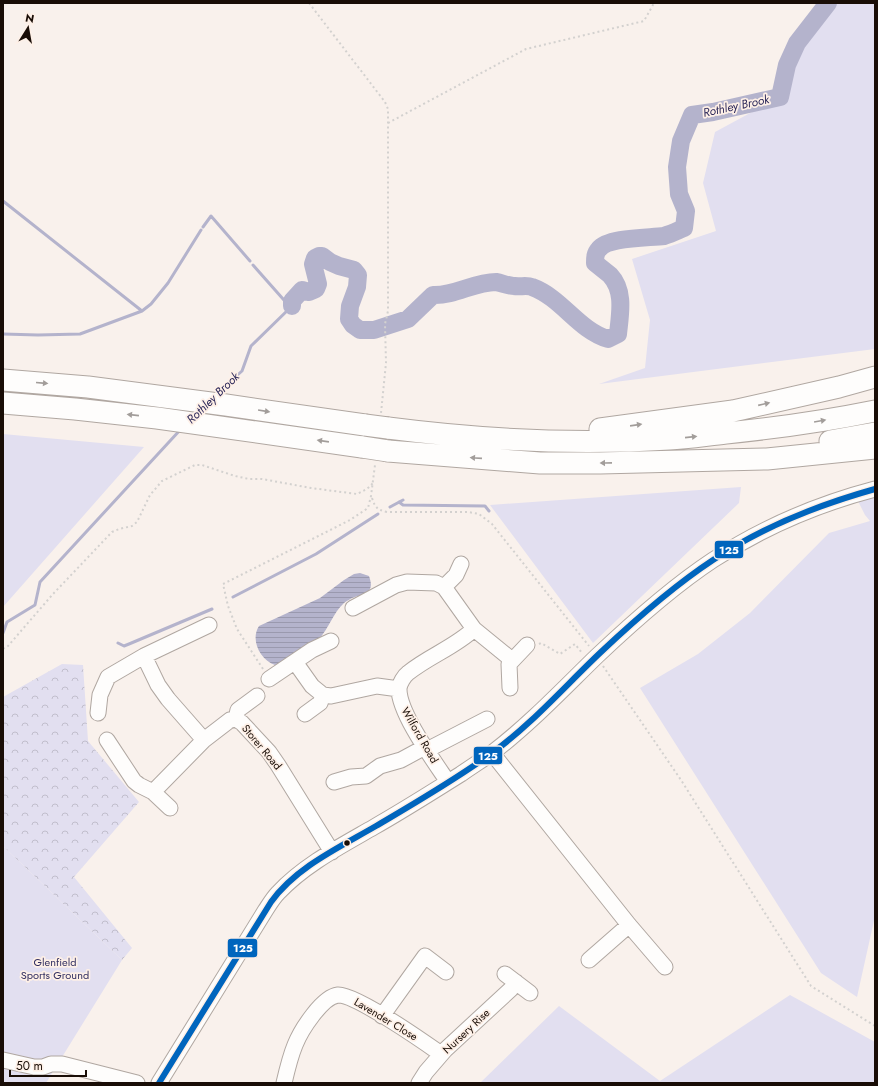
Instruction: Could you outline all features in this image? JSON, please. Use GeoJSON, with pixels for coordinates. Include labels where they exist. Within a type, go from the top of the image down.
{"type":"FeatureCollection","features":[{"type":"Feature","properties":{"kind":"highway"},"geometry":{"type":"LineString","coordinates":[[415,432],[526,432],[611,428],[733,411],[839,387],[875,376]]}},
{"type":"Feature","properties":{"kind":"highway"},"geometry":{"type":"LineString","coordinates":[[3,380],[88,387],[378,423],[415,432],[478,438],[527,440],[601,442],[669,439],[804,424],[875,412]]}},
{"type":"Feature","properties":{"kind":"highway"},"geometry":{"type":"LineString","coordinates":[[3,403],[75,409],[217,426],[375,452],[540,463],[767,459],[875,448]]}},
{"type":"Feature","properties":{"kind":"highway"},"geometry":{"type":"LineString","coordinates":[[687,460],[788,448],[875,433]]}},
{"type":"Feature","properties":{"kind":"street"},"geometry":{"type":"LineString","coordinates":[[165,1081],[220,983],[264,911],[276,894],[300,873],[332,852],[416,803],[492,753],[540,712],[593,660],[650,609],[688,578],[731,549],[788,519],[830,502],[875,490]]}},
{"type":"Feature","properties":{"kind":"street"},"geometry":{"type":"LineString","coordinates":[[444,587],[458,570]]}},
{"type":"Feature","properties":{"kind":"street"},"geometry":{"type":"LineString","coordinates":[[353,608],[396,585],[407,582],[436,583],[444,587],[474,629],[512,660]]}},
{"type":"Feature","properties":{"kind":"street"},"geometry":{"type":"LineString","coordinates":[[98,713],[100,695],[108,677],[144,656],[209,625]]}},
{"type":"Feature","properties":{"kind":"street"},"geometry":{"type":"LineString","coordinates":[[295,662],[312,686],[323,695],[331,696],[377,686],[399,689],[400,684],[407,673],[465,638],[474,629]]}},
{"type":"Feature","properties":{"kind":"street"},"geometry":{"type":"LineString","coordinates":[[269,679],[308,653],[331,641]]}},
{"type":"Feature","properties":{"kind":"street"},"geometry":{"type":"LineString","coordinates":[[510,682],[509,664],[526,646]]}},
{"type":"Feature","properties":{"kind":"street"},"geometry":{"type":"LineString","coordinates":[[144,656],[158,685],[168,699],[204,740]]}},
{"type":"Feature","properties":{"kind":"street","name":"Wilford Road"},"geometry":{"type":"LineString","coordinates":[[399,689],[403,709],[448,782]]}},
{"type":"Feature","properties":{"kind":"street"},"geometry":{"type":"LineString","coordinates":[[305,714],[320,703],[323,695]]}},
{"type":"Feature","properties":{"kind":"street"},"geometry":{"type":"LineString","coordinates":[[236,719],[238,710],[257,696]]}},
{"type":"Feature","properties":{"kind":"street","name":"Storer Road"},"geometry":{"type":"LineString","coordinates":[[153,792],[204,740],[230,720],[236,719],[269,752],[332,852]]}},
{"type":"Feature","properties":{"kind":"street"},"geometry":{"type":"LineString","coordinates":[[334,782],[351,777],[366,776],[380,766],[401,760],[487,719]]}},
{"type":"Feature","properties":{"kind":"street"},"geometry":{"type":"LineString","coordinates":[[107,740],[134,781],[153,792],[170,808]]}},
{"type":"Feature","properties":{"kind":"street"},"geometry":{"type":"LineString","coordinates":[[492,753],[665,967]]}},
{"type":"Feature","properties":{"kind":"street"},"geometry":{"type":"LineString","coordinates":[[589,960],[630,925]]}},
{"type":"Feature","properties":{"kind":"street"},"geometry":{"type":"LineString","coordinates":[[382,1016],[425,956],[446,972]]}},
{"type":"Feature","properties":{"kind":"street","name":"Nursery Rise"},"geometry":{"type":"LineString","coordinates":[[419,1083],[441,1054],[511,989],[511,978],[530,993]]}},
{"type":"Feature","properties":{"kind":"street","name":"Lavender Close"},"geometry":{"type":"LineString","coordinates":[[284,1083],[295,1044],[306,1025],[319,1007],[329,998],[338,995],[349,996],[415,1036],[441,1054]]}},
{"type":"Feature","properties":{"kind":"street"},"geometry":{"type":"LineString","coordinates":[[3,1060],[34,1067],[62,1064],[137,1083]]}},
{"type":"Feature","properties":{"kind":"path"},"geometry":{"type":"LineString","coordinates":[[309,3],[385,102],[388,109],[388,307],[385,324],[386,363],[378,423]]}},
{"type":"Feature","properties":{"kind":"path"},"geometry":{"type":"LineString","coordinates":[[388,123],[526,49],[644,21],[654,3]]}},
{"type":"Feature","properties":{"kind":"path"},"geometry":{"type":"LineString","coordinates":[[269,679],[237,629],[228,606],[223,584],[350,520],[368,508],[372,496],[375,452]]}},
{"type":"Feature","properties":{"kind":"path"},"geometry":{"type":"LineString","coordinates":[[3,649],[8,646],[53,594],[112,532],[132,526],[137,522],[150,495],[162,481],[195,466],[202,465],[249,479],[262,479],[311,488],[357,494],[367,489],[373,483]]}},
{"type":"Feature","properties":{"kind":"path"},"geometry":{"type":"LineString","coordinates":[[372,496],[374,506],[379,510],[387,512],[468,512],[479,514],[492,524],[680,780],[811,986],[875,1026]]}},
{"type":"Feature","properties":{"kind":"path"},"geometry":{"type":"LineString","coordinates":[[526,646],[532,647],[541,644],[560,654],[574,644],[593,660]]}},
{"type":"Feature","properties":{"kind":"green space"},"geometry":{"type":"Polygon","coordinates":[[[828,3],[875,3],[875,349],[599,384],[645,368],[650,320],[632,259],[716,231],[703,183],[715,132],[780,97],[796,46],[828,3]]]}},
{"type":"Feature","properties":{"kind":"green space"},"geometry":{"type":"Polygon","coordinates":[[[3,434],[144,447],[3,607],[3,434]]]}},
{"type":"Feature","properties":{"kind":"green space"},"geometry":{"type":"Polygon","coordinates":[[[741,487],[739,503],[593,643],[490,505],[741,487]]]}},
{"type":"Feature","properties":{"kind":"green space"},"geometry":{"type":"Polygon","coordinates":[[[875,496],[875,916],[857,997],[821,973],[640,688],[698,654],[750,613],[829,533],[870,521],[865,515],[858,501],[875,496]]]}},
{"type":"Feature","properties":{"kind":"green space"},"geometry":{"type":"Polygon","coordinates":[[[62,664],[83,665],[88,741],[139,802],[74,877],[132,948],[122,960],[3,846],[3,697],[62,664]]]}},
{"type":"Feature","properties":{"kind":"green space","name":"Glenfield Sports Ground"},"geometry":{"type":"Polygon","coordinates":[[[3,846],[122,960],[46,1083],[3,1083],[3,846]]]}},
{"type":"Feature","properties":{"kind":"green space"},"geometry":{"type":"Polygon","coordinates":[[[790,995],[875,1042],[875,1083],[480,1083],[559,1006],[660,1081],[790,995]]]}},
{"type":"Feature","properties":{"kind":"water"},"geometry":{"type":"Polygon","coordinates":[[[360,573],[369,576],[371,587],[369,591],[366,594],[352,598],[344,603],[319,639],[279,664],[275,665],[265,659],[256,643],[256,631],[259,626],[320,598],[344,580],[354,574],[360,573]]]}},
{"type":"Feature","properties":{"kind":"waterway","name":"Rothley Brook"},"geometry":{"type":"LineString","coordinates":[[292,306],[292,301],[302,290],[309,292],[316,289],[318,284],[313,264],[315,258],[322,256],[339,266],[354,270],[358,275],[357,287],[350,306],[349,319],[353,325],[360,330],[374,330],[408,319],[433,295],[441,295],[480,284],[496,282],[512,286],[532,287],[552,298],[597,335],[608,339],[618,334],[620,295],[615,281],[595,263],[598,251],[604,245],[611,242],[664,236],[684,228],[686,211],[679,194],[677,167],[681,141],[692,115],[713,112],[780,97],[787,65],[797,43],[828,3]]}},
{"type":"Feature","properties":{"kind":"waterway"},"geometry":{"type":"LineString","coordinates":[[3,201],[142,311]]}},
{"type":"Feature","properties":{"kind":"waterway"},"geometry":{"type":"LineString","coordinates":[[203,227],[211,216],[250,261]]}},
{"type":"Feature","properties":{"kind":"waterway"},"geometry":{"type":"LineString","coordinates":[[3,334],[80,334],[142,311],[151,304],[168,283],[201,230]]}},
{"type":"Feature","properties":{"kind":"waterway"},"geometry":{"type":"LineString","coordinates":[[253,265],[291,308]]}},
{"type":"Feature","properties":{"kind":"waterway","name":"Rothley Brook"},"geometry":{"type":"LineString","coordinates":[[215,395],[242,371],[251,346],[292,306]]}},
{"type":"Feature","properties":{"kind":"waterway","name":"Rothley Brook"},"geometry":{"type":"LineString","coordinates":[[3,633],[7,622],[35,605],[40,582],[181,429]]}},
{"type":"Feature","properties":{"kind":"waterway"},"geometry":{"type":"LineString","coordinates":[[390,507],[403,500]]}},
{"type":"Feature","properties":{"kind":"waterway"},"geometry":{"type":"LineString","coordinates":[[399,502],[403,505],[485,506],[489,511]]}},
{"type":"Feature","properties":{"kind":"waterway"},"geometry":{"type":"LineString","coordinates":[[233,597],[316,554],[378,514]]}},
{"type":"Feature","properties":{"kind":"waterway"},"geometry":{"type":"LineString","coordinates":[[118,643],[124,646],[212,609]]}},
{"type":"Feature","properties":{"kind":"transit line","name":"125"},"geometry":{"type":"LineString","coordinates":[[159,1083],[271,902],[293,878],[319,859],[464,773],[507,742],[641,616],[683,581],[713,560],[751,537],[791,518],[833,502],[875,489]]}}]}
